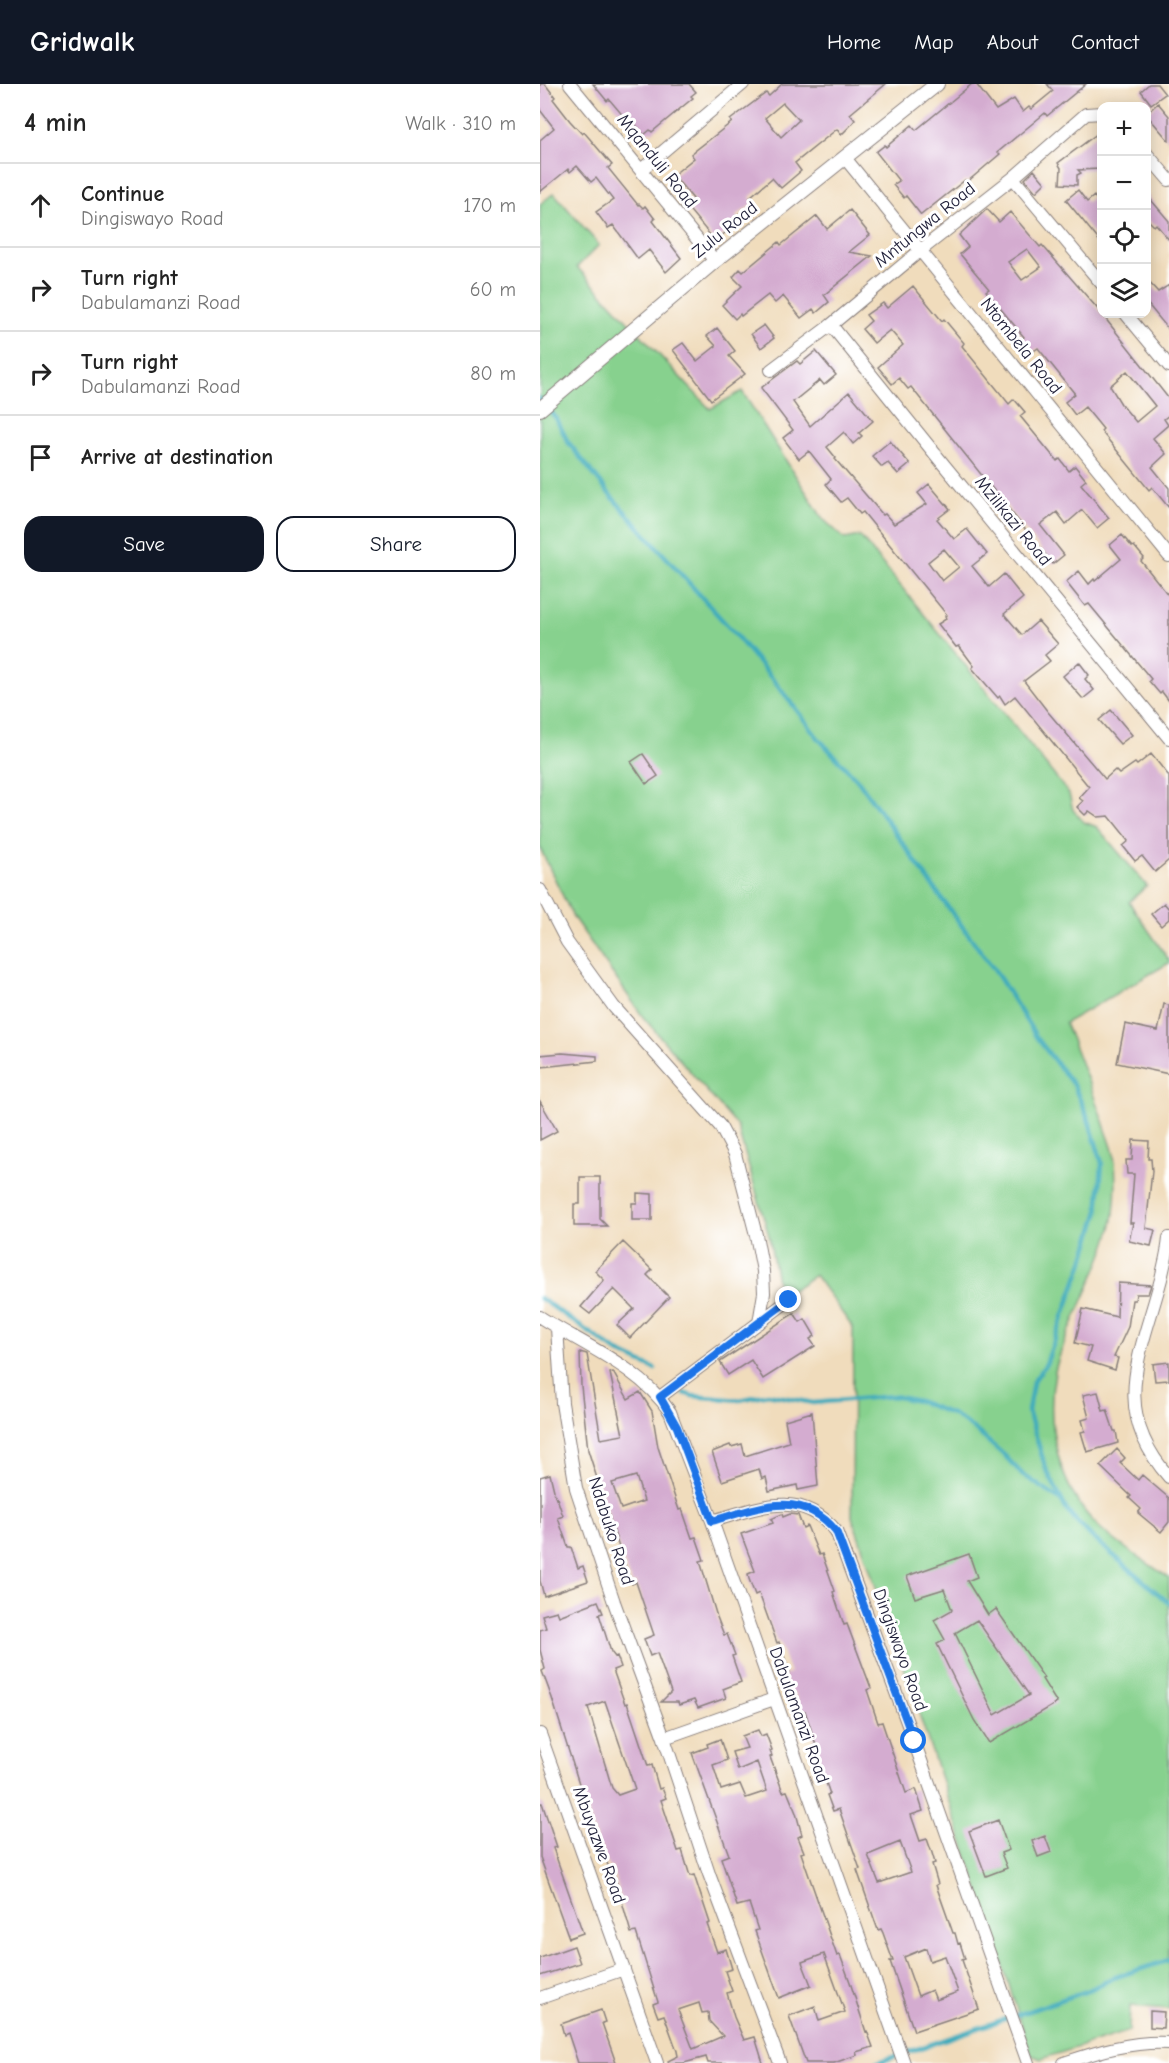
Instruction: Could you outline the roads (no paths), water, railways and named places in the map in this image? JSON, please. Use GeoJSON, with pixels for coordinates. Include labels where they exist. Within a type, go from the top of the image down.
{"type":"FeatureCollection","features":[{"type":"Feature","properties":{"kind":"street","name":"Mqanduli Road"},"geometry":{"type":"LineString","coordinates":[[570,84],[715,261]]}},
{"type":"Feature","properties":{"kind":"street"},"geometry":{"type":"LineString","coordinates":[[722,84],[730,95]]}},
{"type":"Feature","properties":{"kind":"street"},"geometry":{"type":"LineString","coordinates":[[641,170],[744,84]]}},
{"type":"Feature","properties":{"kind":"street","name":"Zulu Road"},"geometry":{"type":"LineString","coordinates":[[540,409],[715,261],[937,84]]}},
{"type":"Feature","properties":{"kind":"street","name":"Mntungwa Road"},"geometry":{"type":"LineString","coordinates":[[771,370],[831,325],[1013,178],[1086,114],[1097,113]]}},
{"type":"Feature","properties":{"kind":"street"},"geometry":{"type":"LineString","coordinates":[[1149,156],[1169,180]]}},
{"type":"Feature","properties":{"kind":"street","name":"Ntombela Road"},"geometry":{"type":"LineString","coordinates":[[845,158],[1169,556]]}},
{"type":"Feature","properties":{"kind":"street"},"geometry":{"type":"LineString","coordinates":[[1013,178],[1097,279]]}},
{"type":"Feature","properties":{"kind":"street"},"geometry":{"type":"LineString","coordinates":[[1129,318],[1169,366]]}},
{"type":"Feature","properties":{"kind":"street","name":"Mzilikazi Road"},"geometry":{"type":"LineString","coordinates":[[831,325],[1169,738]]}},
{"type":"Feature","properties":{"kind":"street"},"geometry":{"type":"LineString","coordinates":[[540,890],[567,942],[614,1007],[720,1126],[735,1154],[763,1271],[764,1293],[759,1323]]}},
{"type":"Feature","properties":{"kind":"street"},"geometry":{"type":"LineString","coordinates":[[1169,1238],[1161,1279],[1136,1366],[1133,1394],[1138,1427],[1152,1456],[1169,1477]]}},
{"type":"Feature","properties":{"kind":"street"},"geometry":{"type":"LineString","coordinates":[[660,1397],[789,1300]]}},
{"type":"Feature","properties":{"kind":"street","name":"Dabulamanzi Road"},"geometry":{"type":"LineString","coordinates":[[540,1317],[619,1365],[660,1397],[677,1427],[904,2063]]}},
{"type":"Feature","properties":{"kind":"street","name":"Ndabuko Road"},"geometry":{"type":"LineString","coordinates":[[557,1328],[562,1403],[576,1488],[709,1874],[780,2063]]}},
{"type":"Feature","properties":{"kind":"street","name":"Dingiswayo Road"},"geometry":{"type":"LineString","coordinates":[[712,1521],[767,1506],[798,1505],[826,1519],[836,1531],[914,1741],[1028,2063]]}},
{"type":"Feature","properties":{"kind":"street"},"geometry":{"type":"LineString","coordinates":[[664,1738],[774,1699]]}},
{"type":"Feature","properties":{"kind":"street","name":"Mbuyazwe Road"},"geometry":{"type":"LineString","coordinates":[[540,1734],[657,2063]]}},
{"type":"Feature","properties":{"kind":"street"},"geometry":{"type":"LineString","coordinates":[[540,1998],[624,1969]]}},
{"type":"Feature","properties":{"kind":"street"},"geometry":{"type":"LineString","coordinates":[[1064,2063],[1126,2045],[1150,2042],[1169,2043]]}},
{"type":"Feature","properties":{"kind":"waterway"},"geometry":{"type":"LineString","coordinates":[[540,399],[556,418],[568,442],[611,496],[734,633],[818,738],[860,783],[996,972],[1037,1038],[1074,1086],[1089,1121],[1102,1163],[1098,1214],[1046,1364],[1033,1382],[1028,1411],[1046,1469],[1067,1511],[1092,1537],[1169,1603]]}},
{"type":"Feature","properties":{"kind":"waterway"},"geometry":{"type":"LineString","coordinates":[[540,1298],[616,1351],[655,1369]]}},
{"type":"Feature","properties":{"kind":"waterway"},"geometry":{"type":"LineString","coordinates":[[684,1393],[692,1396],[740,1400],[768,1394],[813,1403],[893,1396],[918,1401],[954,1415],[974,1429],[1022,1474],[1060,1500]]}},
{"type":"Feature","properties":{"kind":"waterway"},"geometry":{"type":"LineString","coordinates":[[876,2063],[1087,1991],[1113,1978],[1169,1960]]}}]}
